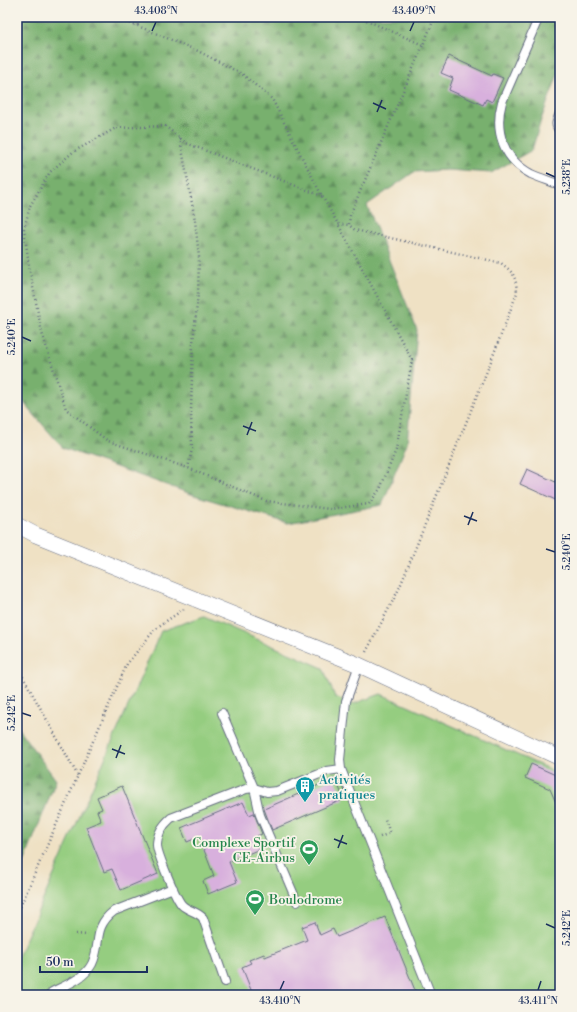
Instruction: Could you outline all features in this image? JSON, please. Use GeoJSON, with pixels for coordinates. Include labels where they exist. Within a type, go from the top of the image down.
{"type":"FeatureCollection","features":[{"type":"Feature","properties":{"kind":"street"},"geometry":{"type":"LineString","coordinates":[[17,525],[36,535],[359,665],[560,758]]}},
{"type":"Feature","properties":{"kind":"lane"},"geometry":{"type":"LineString","coordinates":[[539,17],[502,102],[499,115],[499,129],[503,144],[509,156],[530,173],[560,185]]}},
{"type":"Feature","properties":{"kind":"lane"},"geometry":{"type":"LineString","coordinates":[[560,113],[556,123],[556,127],[560,131]]}},
{"type":"Feature","properties":{"kind":"lane"},"geometry":{"type":"LineString","coordinates":[[359,665],[346,701],[340,760],[342,769],[370,842],[431,995]]}},
{"type":"Feature","properties":{"kind":"lane"},"geometry":{"type":"LineString","coordinates":[[222,713],[254,788],[260,815],[297,902]]}},
{"type":"Feature","properties":{"kind":"lane"},"geometry":{"type":"LineString","coordinates":[[226,982],[203,918],[182,906],[173,888],[157,846],[159,834],[164,824],[171,818],[246,789],[254,788],[266,792],[277,791],[327,771],[342,769]]}},
{"type":"Feature","properties":{"kind":"lane"},"geometry":{"type":"LineString","coordinates":[[50,995],[52,992],[77,980],[92,964],[98,933],[102,923],[108,915],[114,911],[173,888]]}},
{"type":"Feature","properties":{"kind":"path"},"geometry":{"type":"LineString","coordinates":[[111,17],[138,26],[198,51],[242,74],[272,98],[322,196],[412,360],[396,450],[380,489],[368,504],[330,509],[266,501],[188,468],[108,441],[66,409],[42,333],[24,229],[30,206],[50,172],[73,152],[116,128],[165,126],[186,143],[322,196]]}},
{"type":"Feature","properties":{"kind":"path"},"geometry":{"type":"LineString","coordinates":[[134,17],[138,26]]}},
{"type":"Feature","properties":{"kind":"path"},"geometry":{"type":"LineString","coordinates":[[359,17],[423,45]]}},
{"type":"Feature","properties":{"kind":"path"},"geometry":{"type":"LineString","coordinates":[[349,225],[350,215],[435,17]]}},
{"type":"Feature","properties":{"kind":"path"},"geometry":{"type":"LineString","coordinates":[[180,138],[195,220],[199,257],[198,294],[193,343],[191,412],[192,449],[188,468]]}},
{"type":"Feature","properties":{"kind":"path"},"geometry":{"type":"LineString","coordinates":[[338,224],[349,225],[355,230],[501,263],[512,271],[516,282],[517,293],[399,588],[359,665]]}},
{"type":"Feature","properties":{"kind":"path"},"geometry":{"type":"LineString","coordinates":[[17,914],[127,664],[156,628],[177,613],[200,600]]}},
{"type":"Feature","properties":{"kind":"path"},"geometry":{"type":"LineString","coordinates":[[17,666],[78,776]]}},
{"type":"Feature","properties":{"kind":"path"},"geometry":{"type":"LineString","coordinates":[[370,842],[390,833],[385,820]]}},
{"type":"Feature","properties":{"kind":"green space"},"geometry":{"type":"Polygon","coordinates":[[[17,17],[560,17],[560,69],[541,120],[532,150],[491,173],[447,170],[414,172],[367,205],[417,330],[407,443],[382,505],[288,523],[194,495],[63,448],[17,395],[17,17]]]}},
{"type":"Feature","properties":{"kind":"green space","name":"Complexe Sportif CE-Airbus"},"geometry":{"type":"Polygon","coordinates":[[[204,616],[323,668],[335,697],[353,704],[381,694],[560,774],[560,995],[17,995],[17,959],[161,631],[204,616]]]}},
{"type":"Feature","properties":{"kind":"green space"},"geometry":{"type":"Polygon","coordinates":[[[17,727],[56,780],[17,881],[17,727]]]}},
{"type":"Feature","properties":{"kind":"building"},"geometry":{"type":"Polygon","coordinates":[[[449,56],[492,76],[493,74],[503,78],[492,102],[486,99],[483,105],[449,90],[453,78],[441,73],[449,56]]]}},
{"type":"Feature","properties":{"kind":"building"},"geometry":{"type":"Polygon","coordinates":[[[527,469],[560,484],[560,502],[520,484],[527,469]]]}},
{"type":"Feature","properties":{"kind":"building"},"geometry":{"type":"Polygon","coordinates":[[[531,764],[560,777],[560,812],[550,789],[525,778],[531,764]]]}},
{"type":"Feature","properties":{"kind":"building","name":"Activités pratiques"},"geometry":{"type":"Polygon","coordinates":[[[335,778],[344,799],[272,830],[264,809],[335,778]]]}},
{"type":"Feature","properties":{"kind":"building"},"geometry":{"type":"Polygon","coordinates":[[[122,786],[158,874],[121,890],[112,869],[104,872],[86,827],[101,821],[97,811],[102,809],[97,797],[122,786]]]}},
{"type":"Feature","properties":{"kind":"building"},"geometry":{"type":"Polygon","coordinates":[[[243,802],[249,815],[254,813],[262,834],[257,836],[262,848],[229,862],[237,882],[208,894],[203,881],[214,876],[199,837],[187,842],[181,828],[243,802]]]}},
{"type":"Feature","properties":{"kind":"building"},"geometry":{"type":"Polygon","coordinates":[[[385,917],[417,995],[253,995],[242,967],[251,963],[249,960],[264,954],[265,957],[307,940],[302,927],[315,922],[320,935],[333,929],[337,937],[385,917]]]}},
{"type":"Feature","properties":{"kind":"place","name":"Activités pratiques"},"geometry":{"type":"Point","coordinates":[305,803]}},
{"type":"Feature","properties":{"kind":"place","name":"Complexe Sportif CE-Airbus"},"geometry":{"type":"Point","coordinates":[309,866]}},
{"type":"Feature","properties":{"kind":"place","name":"Boulodrome"},"geometry":{"type":"Point","coordinates":[255,916]}}]}
